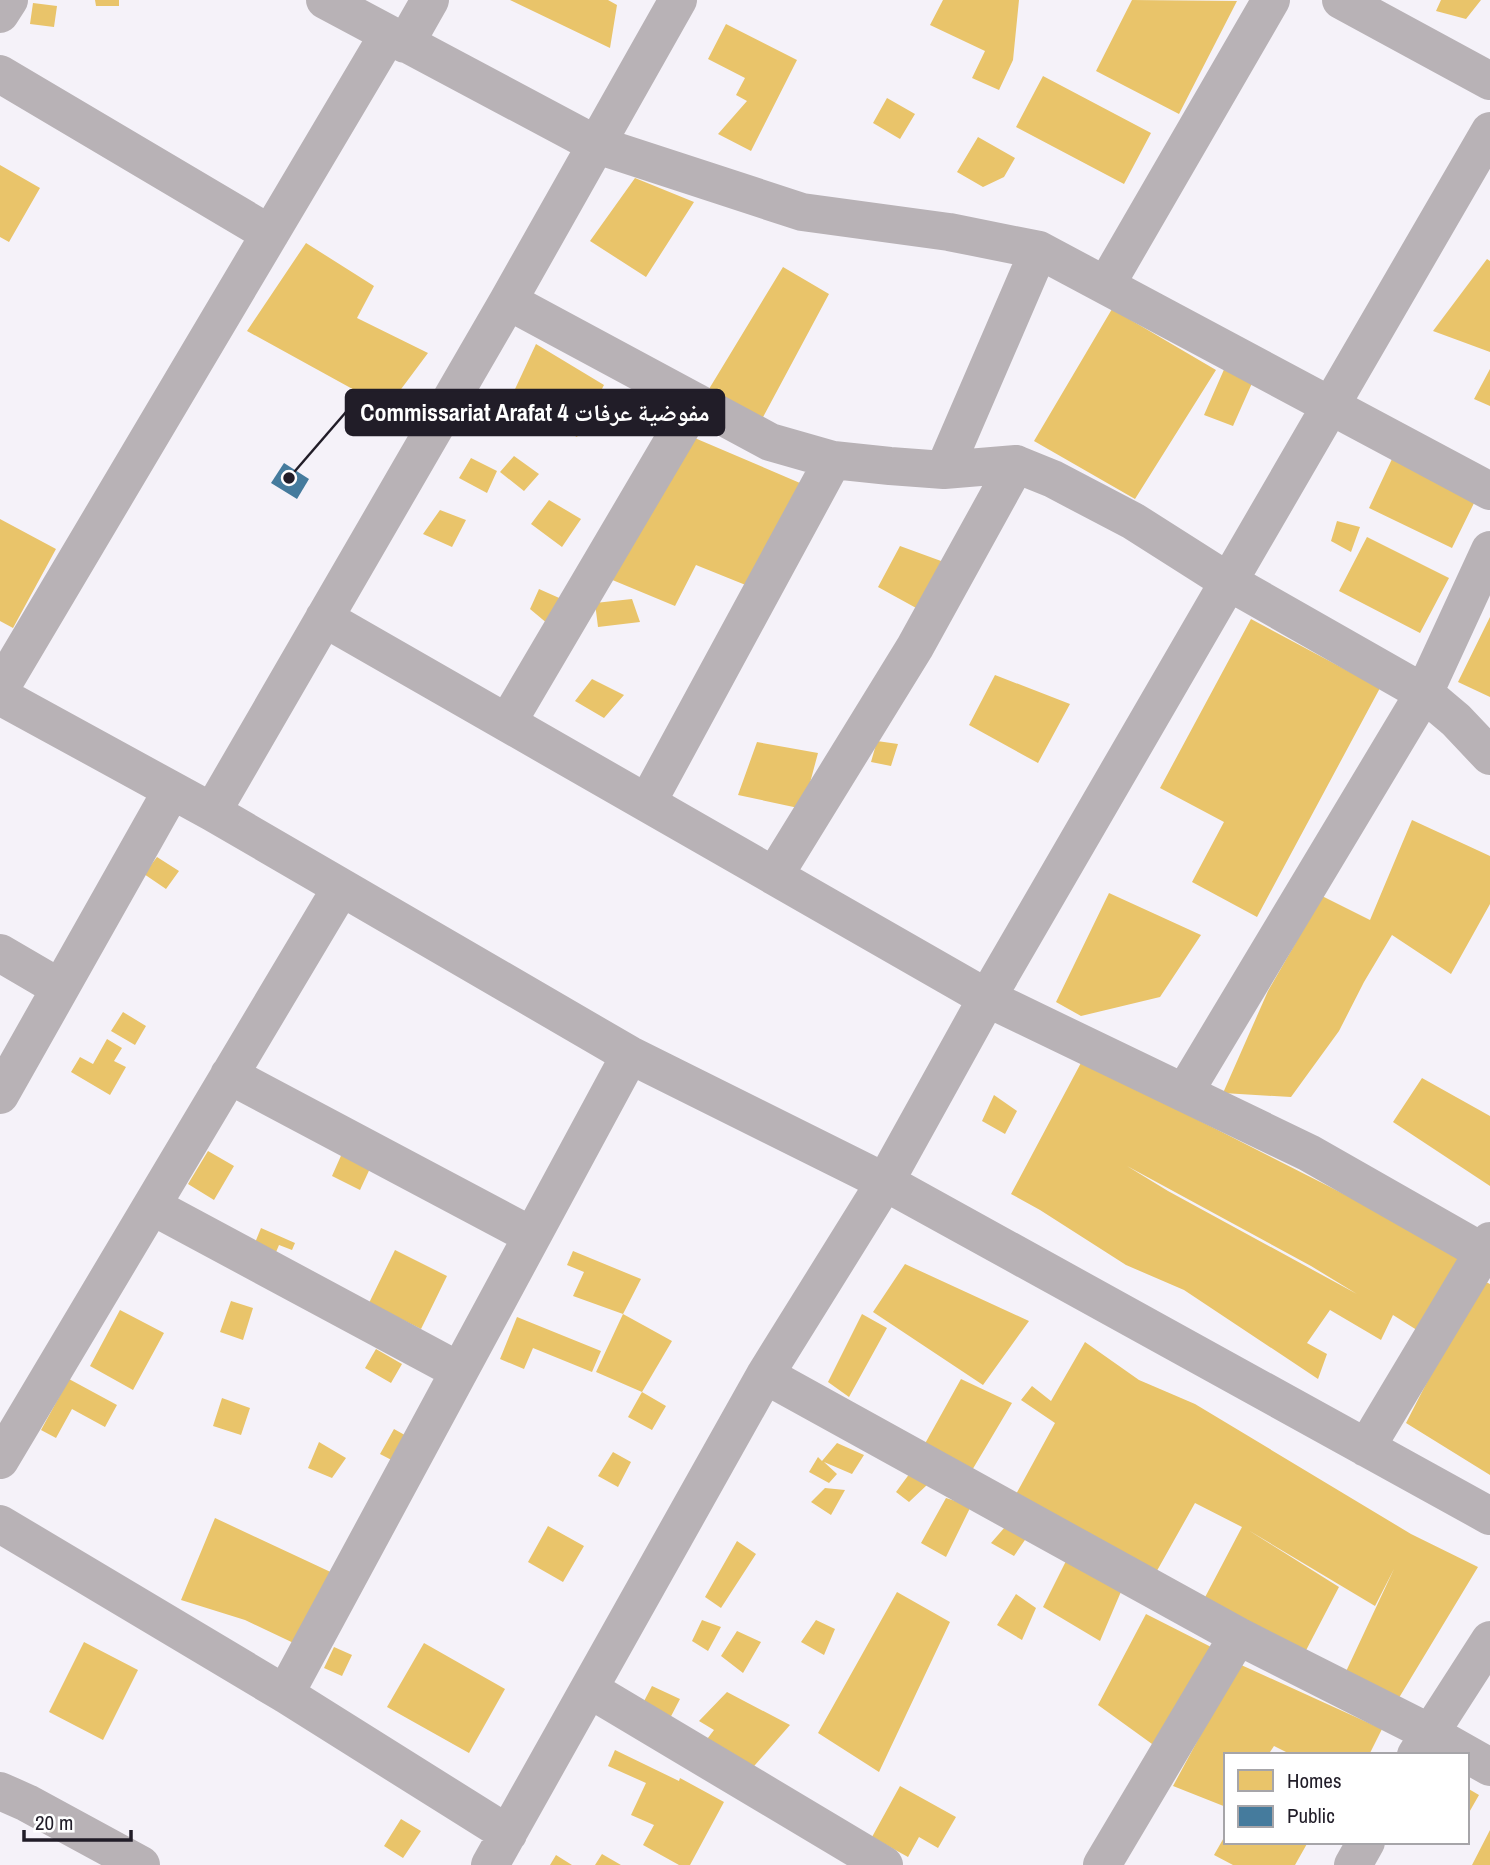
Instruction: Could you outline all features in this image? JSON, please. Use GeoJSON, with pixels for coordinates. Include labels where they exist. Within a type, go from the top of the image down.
{"type":"FeatureCollection","features":[{"type":"Feature","properties":{"kind":"street"},"geometry":{"type":"LineString","coordinates":[[0,14],[9,0]]}},
{"type":"Feature","properties":{"kind":"street"},"geometry":{"type":"LineString","coordinates":[[325,0],[597,145],[802,212],[949,232],[1039,250],[1490,491]]}},
{"type":"Feature","properties":{"kind":"street"},"geometry":{"type":"LineString","coordinates":[[0,689],[270,234],[397,39],[429,0]]}},
{"type":"Feature","properties":{"kind":"street"},"geometry":{"type":"LineString","coordinates":[[212,812],[508,301],[678,0]]}},
{"type":"Feature","properties":{"kind":"street"},"geometry":{"type":"LineString","coordinates":[[1106,285],[1271,0]]}},
{"type":"Feature","properties":{"kind":"street"},"geometry":{"type":"LineString","coordinates":[[1340,0],[1490,81]]}},
{"type":"Feature","properties":{"kind":"street"},"geometry":{"type":"LineString","coordinates":[[0,74],[270,234]]}},
{"type":"Feature","properties":{"kind":"street"},"geometry":{"type":"LineString","coordinates":[[0,1524],[285,1694],[498,1856],[765,1375],[884,1182],[987,998],[1490,131]]}},
{"type":"Feature","properties":{"kind":"street"},"geometry":{"type":"LineString","coordinates":[[944,470],[1039,250]]}},
{"type":"Feature","properties":{"kind":"street"},"geometry":{"type":"LineString","coordinates":[[508,301],[770,442],[833,460],[944,470],[1016,464],[1053,479],[1110,508],[1228,583],[1424,694],[1455,720],[1490,756]]}},
{"type":"Feature","properties":{"kind":"street"},"geometry":{"type":"LineString","coordinates":[[507,723],[695,402]]}},
{"type":"Feature","properties":{"kind":"street"},"geometry":{"type":"LineString","coordinates":[[647,803],[833,460]]}},
{"type":"Feature","properties":{"kind":"street"},"geometry":{"type":"LineString","coordinates":[[774,876],[915,647],[1016,464]]}},
{"type":"Feature","properties":{"kind":"street"},"geometry":{"type":"LineString","coordinates":[[1184,1093],[1424,694],[1490,550]]}},
{"type":"Feature","properties":{"kind":"street"},"geometry":{"type":"LineString","coordinates":[[324,618],[987,998],[1309,1153],[1488,1250],[1366,1448]]}},
{"type":"Feature","properties":{"kind":"street"},"geometry":{"type":"LineString","coordinates":[[0,696],[212,812],[630,1055],[884,1182],[1490,1516]]}},
{"type":"Feature","properties":{"kind":"street"},"geometry":{"type":"LineString","coordinates":[[0,1095],[172,790]]}},
{"type":"Feature","properties":{"kind":"street"},"geometry":{"type":"LineString","coordinates":[[0,1460],[341,888]]}},
{"type":"Feature","properties":{"kind":"street"},"geometry":{"type":"LineString","coordinates":[[0,953],[60,988]]}},
{"type":"Feature","properties":{"kind":"street"},"geometry":{"type":"LineString","coordinates":[[285,1694],[630,1055]]}},
{"type":"Feature","properties":{"kind":"street"},"geometry":{"type":"LineString","coordinates":[[229,1075],[532,1236]]}},
{"type":"Feature","properties":{"kind":"street"},"geometry":{"type":"LineString","coordinates":[[152,1206],[459,1371]]}},
{"type":"Feature","properties":{"kind":"street"},"geometry":{"type":"LineString","coordinates":[[765,1375],[1238,1636],[1422,1744],[1449,1753]]}},
{"type":"Feature","properties":{"kind":"street"},"geometry":{"type":"LineString","coordinates":[[1102,1865],[1238,1636]]}},
{"type":"Feature","properties":{"kind":"street"},"geometry":{"type":"LineString","coordinates":[[1422,1744],[1490,1640]]}},
{"type":"Feature","properties":{"kind":"street"},"geometry":{"type":"LineString","coordinates":[[589,1689],[884,1865]]}},
{"type":"Feature","properties":{"kind":"street"},"geometry":{"type":"LineString","coordinates":[[1469,1760],[1490,1767]]}},
{"type":"Feature","properties":{"kind":"street"},"geometry":{"type":"LineString","coordinates":[[0,1791],[27,1802],[141,1865]]}},
{"type":"Feature","properties":{"kind":"street"},"geometry":{"type":"LineString","coordinates":[[1353,1865],[1365,1844]]}},
{"type":"Feature","properties":{"kind":"building: Homes"},"geometry":{"type":"Polygon","coordinates":[[[95,0],[119,0],[119,6],[96,6],[95,0]]]}},
{"type":"Feature","properties":{"kind":"building: Homes"},"geometry":{"type":"Polygon","coordinates":[[[510,0],[608,0],[617,5],[610,48],[510,0]]]}},
{"type":"Feature","properties":{"kind":"building: Homes"},"geometry":{"type":"Polygon","coordinates":[[[943,0],[1019,0],[1013,60],[999,90],[972,78],[985,51],[930,25],[943,0]]]}},
{"type":"Feature","properties":{"kind":"building: Homes"},"geometry":{"type":"Polygon","coordinates":[[[1132,0],[1237,1],[1179,114],[1096,71],[1132,0]]]}},
{"type":"Feature","properties":{"kind":"building: Homes"},"geometry":{"type":"Polygon","coordinates":[[[1441,0],[1481,0],[1466,19],[1436,11],[1441,0]]]}},
{"type":"Feature","properties":{"kind":"building: Homes"},"geometry":{"type":"Polygon","coordinates":[[[33,3],[57,6],[54,27],[30,24],[33,3]]]}},
{"type":"Feature","properties":{"kind":"building: Homes"},"geometry":{"type":"Polygon","coordinates":[[[726,24],[797,60],[751,151],[718,134],[747,101],[736,95],[745,78],[708,59],[726,24]]]}},
{"type":"Feature","properties":{"kind":"building: Homes"},"geometry":{"type":"Polygon","coordinates":[[[1043,76],[1151,133],[1124,184],[1016,127],[1043,76]]]}},
{"type":"Feature","properties":{"kind":"building: Homes"},"geometry":{"type":"Polygon","coordinates":[[[887,98],[915,114],[900,139],[873,123],[887,98]]]}},
{"type":"Feature","properties":{"kind":"building: Homes"},"geometry":{"type":"Polygon","coordinates":[[[978,137],[1015,158],[1004,177],[983,187],[957,172],[978,137]]]}},
{"type":"Feature","properties":{"kind":"building: Homes"},"geometry":{"type":"Polygon","coordinates":[[[0,165],[40,188],[9,242],[0,237],[0,165]]]}},
{"type":"Feature","properties":{"kind":"building: Homes"},"geometry":{"type":"Polygon","coordinates":[[[635,178],[694,202],[646,277],[590,241],[635,178]]]}},
{"type":"Feature","properties":{"kind":"building: Homes"},"geometry":{"type":"Polygon","coordinates":[[[306,243],[374,286],[357,318],[428,353],[387,408],[247,331],[306,243]]]}},
{"type":"Feature","properties":{"kind":"building: Homes"},"geometry":{"type":"Polygon","coordinates":[[[1487,259],[1490,261],[1490,352],[1433,331],[1487,259]]]}},
{"type":"Feature","properties":{"kind":"building: Homes"},"geometry":{"type":"Polygon","coordinates":[[[783,267],[829,294],[762,419],[709,389],[783,267]]]}},
{"type":"Feature","properties":{"kind":"building: Homes"},"geometry":{"type":"Polygon","coordinates":[[[1112,309],[1216,370],[1135,499],[1034,441],[1112,309]]]}},
{"type":"Feature","properties":{"kind":"building: Homes"},"geometry":{"type":"Polygon","coordinates":[[[536,344],[604,385],[577,437],[509,402],[536,344]]]}},
{"type":"Feature","properties":{"kind":"building: Homes"},"geometry":{"type":"Polygon","coordinates":[[[1226,365],[1253,381],[1233,426],[1204,415],[1226,365]]]}},
{"type":"Feature","properties":{"kind":"building: Homes"},"geometry":{"type":"Polygon","coordinates":[[[1490,369],[1490,406],[1474,399],[1490,369]]]}},
{"type":"Feature","properties":{"kind":"building: Homes"},"geometry":{"type":"Polygon","coordinates":[[[690,436],[807,486],[758,590],[696,565],[675,606],[610,579],[690,436]]]}},
{"type":"Feature","properties":{"kind":"building: Homes"},"geometry":{"type":"Polygon","coordinates":[[[514,456],[539,474],[524,491],[500,472],[514,456]]]}},
{"type":"Feature","properties":{"kind":"building: Homes"},"geometry":{"type":"Polygon","coordinates":[[[471,458],[497,471],[487,493],[459,478],[471,458]]]}},
{"type":"Feature","properties":{"kind":"building: Homes"},"geometry":{"type":"Polygon","coordinates":[[[1392,459],[1476,499],[1452,548],[1369,508],[1392,459]]]}},
{"type":"Feature","properties":{"kind":"building: Homes"},"geometry":{"type":"Polygon","coordinates":[[[549,500],[581,519],[562,547],[531,524],[549,500]]]}},
{"type":"Feature","properties":{"kind":"building: Homes"},"geometry":{"type":"Polygon","coordinates":[[[440,510],[466,520],[452,547],[423,534],[440,510]]]}},
{"type":"Feature","properties":{"kind":"building: Homes"},"geometry":{"type":"Polygon","coordinates":[[[0,519],[56,549],[13,628],[0,621],[0,519]]]}},
{"type":"Feature","properties":{"kind":"building: Homes"},"geometry":{"type":"Polygon","coordinates":[[[1337,521],[1360,527],[1351,552],[1331,541],[1337,521]]]}},
{"type":"Feature","properties":{"kind":"building: Homes"},"geometry":{"type":"Polygon","coordinates":[[[1367,537],[1449,578],[1420,633],[1339,591],[1367,537]]]}},
{"type":"Feature","properties":{"kind":"building: Homes"},"geometry":{"type":"Polygon","coordinates":[[[900,546],[952,565],[927,614],[878,587],[900,546]]]}},
{"type":"Feature","properties":{"kind":"building: Homes"},"geometry":{"type":"Polygon","coordinates":[[[539,589],[566,601],[548,624],[530,609],[539,589]]]}},
{"type":"Feature","properties":{"kind":"building: Homes"},"geometry":{"type":"Polygon","coordinates":[[[632,599],[640,622],[598,627],[595,603],[632,599]]]}},
{"type":"Feature","properties":{"kind":"building: Homes"},"geometry":{"type":"Polygon","coordinates":[[[1490,617],[1490,697],[1458,682],[1490,617]]]}},
{"type":"Feature","properties":{"kind":"building: Homes"},"geometry":{"type":"Polygon","coordinates":[[[1251,619],[1380,688],[1257,917],[1192,882],[1224,822],[1160,788],[1251,619]]]}},
{"type":"Feature","properties":{"kind":"building: Homes"},"geometry":{"type":"Polygon","coordinates":[[[995,675],[1070,704],[1038,763],[969,725],[995,675]]]}},
{"type":"Feature","properties":{"kind":"building: Homes"},"geometry":{"type":"Polygon","coordinates":[[[592,679],[624,695],[604,718],[575,701],[592,679]]]}},
{"type":"Feature","properties":{"kind":"building: Homes"},"geometry":{"type":"Polygon","coordinates":[[[877,741],[898,744],[891,766],[871,762],[877,741]]]}},
{"type":"Feature","properties":{"kind":"building: Homes"},"geometry":{"type":"Polygon","coordinates":[[[757,742],[818,753],[803,809],[738,795],[757,742]]]}},
{"type":"Feature","properties":{"kind":"building: Homes"},"geometry":{"type":"Polygon","coordinates":[[[1412,820],[1490,856],[1490,904],[1451,974],[1392,935],[1339,1031],[1291,1097],[1223,1093],[1268,991],[1295,944],[1318,894],[1370,920],[1412,820]]]}},
{"type":"Feature","properties":{"kind":"building: Homes"},"geometry":{"type":"Polygon","coordinates":[[[157,857],[179,871],[166,889],[144,874],[157,857]]]}},
{"type":"Feature","properties":{"kind":"building: Homes"},"geometry":{"type":"Polygon","coordinates":[[[1109,893],[1201,935],[1160,997],[1081,1016],[1056,1002],[1109,893]]]}},
{"type":"Feature","properties":{"kind":"building: Homes"},"geometry":{"type":"Polygon","coordinates":[[[123,1012],[146,1026],[135,1045],[111,1031],[123,1012]]]}},
{"type":"Feature","properties":{"kind":"building: Homes"},"geometry":{"type":"Polygon","coordinates":[[[107,1039],[122,1048],[114,1061],[126,1067],[110,1095],[71,1072],[80,1057],[93,1064],[107,1039]]]}},
{"type":"Feature","properties":{"kind":"building: Homes"},"geometry":{"type":"Polygon","coordinates":[[[1082,1061],[1464,1255],[1420,1332],[1393,1315],[1381,1340],[1330,1310],[1307,1343],[1327,1354],[1318,1379],[1184,1290],[1126,1265],[1011,1194],[1082,1061]],[[1127,1166],[1357,1294],[1311,1266],[1127,1166]]]}},
{"type":"Feature","properties":{"kind":"building: Homes"},"geometry":{"type":"Polygon","coordinates":[[[1422,1078],[1490,1116],[1490,1186],[1393,1122],[1422,1078]]]}},
{"type":"Feature","properties":{"kind":"building: Homes"},"geometry":{"type":"Polygon","coordinates":[[[994,1095],[1017,1111],[1005,1134],[982,1121],[994,1095]]]}},
{"type":"Feature","properties":{"kind":"building: Homes"},"geometry":{"type":"Polygon","coordinates":[[[344,1149],[373,1162],[360,1190],[332,1176],[344,1149]]]}},
{"type":"Feature","properties":{"kind":"building: Homes"},"geometry":{"type":"Polygon","coordinates":[[[208,1151],[234,1166],[214,1200],[188,1184],[208,1151]]]}},
{"type":"Feature","properties":{"kind":"building: Homes"},"geometry":{"type":"Polygon","coordinates":[[[261,1228],[295,1243],[292,1250],[279,1245],[271,1264],[250,1255],[261,1228]]]}},
{"type":"Feature","properties":{"kind":"building: Homes"},"geometry":{"type":"Polygon","coordinates":[[[395,1250],[447,1276],[421,1329],[369,1303],[395,1250]]]}},
{"type":"Feature","properties":{"kind":"building: Homes"},"geometry":{"type":"Polygon","coordinates":[[[573,1251],[641,1279],[623,1314],[573,1296],[584,1272],[567,1265],[573,1251]]]}},
{"type":"Feature","properties":{"kind":"building: Homes"},"geometry":{"type":"Polygon","coordinates":[[[905,1264],[1029,1321],[983,1385],[873,1312],[905,1264]]]}},
{"type":"Feature","properties":{"kind":"building: Homes"},"geometry":{"type":"Polygon","coordinates":[[[1480,1279],[1490,1284],[1490,1475],[1406,1423],[1480,1279]]]}},
{"type":"Feature","properties":{"kind":"building: Homes"},"geometry":{"type":"Polygon","coordinates":[[[231,1301],[253,1308],[243,1340],[220,1332],[231,1301]]]}},
{"type":"Feature","properties":{"kind":"building: Homes"},"geometry":{"type":"Polygon","coordinates":[[[120,1310],[164,1333],[133,1390],[90,1366],[120,1310]]]}},
{"type":"Feature","properties":{"kind":"building: Homes"},"geometry":{"type":"Polygon","coordinates":[[[623,1314],[672,1341],[642,1392],[596,1372],[623,1314]]]}},
{"type":"Feature","properties":{"kind":"building: Homes"},"geometry":{"type":"Polygon","coordinates":[[[862,1314],[887,1328],[849,1397],[828,1382],[862,1314]]]}},
{"type":"Feature","properties":{"kind":"building: Homes"},"geometry":{"type":"Polygon","coordinates":[[[517,1317],[601,1351],[592,1372],[533,1348],[524,1369],[500,1359],[517,1317]]]}},
{"type":"Feature","properties":{"kind":"building: Homes"},"geometry":{"type":"Polygon","coordinates":[[[1085,1342],[1139,1380],[1195,1404],[1411,1534],[1478,1567],[1394,1706],[1342,1680],[1394,1569],[1375,1606],[1248,1530],[1339,1587],[1301,1660],[1202,1603],[1242,1527],[1195,1503],[1154,1576],[1015,1496],[1055,1423],[1021,1400],[1032,1386],[1051,1401],[1085,1342]]]}},
{"type":"Feature","properties":{"kind":"building: Homes"},"geometry":{"type":"Polygon","coordinates":[[[376,1349],[402,1364],[391,1383],[365,1368],[376,1349]]]}},
{"type":"Feature","properties":{"kind":"building: Homes"},"geometry":{"type":"Polygon","coordinates":[[[69,1379],[117,1405],[105,1427],[72,1409],[56,1438],[41,1430],[69,1379]]]}},
{"type":"Feature","properties":{"kind":"building: Homes"},"geometry":{"type":"Polygon","coordinates":[[[961,1379],[1012,1403],[968,1477],[922,1449],[961,1379]]]}},
{"type":"Feature","properties":{"kind":"building: Homes"},"geometry":{"type":"Polygon","coordinates":[[[642,1392],[666,1406],[652,1430],[628,1417],[642,1392]]]}},
{"type":"Feature","properties":{"kind":"building: Homes"},"geometry":{"type":"Polygon","coordinates":[[[222,1398],[250,1408],[241,1435],[213,1426],[222,1398]]]}},
{"type":"Feature","properties":{"kind":"building: Homes"},"geometry":{"type":"Polygon","coordinates":[[[394,1429],[419,1443],[405,1467],[380,1454],[394,1429]]]}},
{"type":"Feature","properties":{"kind":"building: Homes"},"geometry":{"type":"Polygon","coordinates":[[[319,1442],[346,1458],[332,1478],[308,1468],[319,1442]]]}},
{"type":"Feature","properties":{"kind":"building: Homes"},"geometry":{"type":"Polygon","coordinates":[[[837,1443],[864,1455],[852,1474],[824,1462],[837,1474],[829,1483],[809,1472],[818,1457],[822,1461],[837,1443]]]}},
{"type":"Feature","properties":{"kind":"building: Homes"},"geometry":{"type":"Polygon","coordinates":[[[613,1452],[631,1462],[618,1487],[598,1476],[613,1452]]]}},
{"type":"Feature","properties":{"kind":"building: Homes"},"geometry":{"type":"Polygon","coordinates":[[[910,1473],[928,1484],[909,1502],[896,1492],[910,1473]]]}},
{"type":"Feature","properties":{"kind":"building: Homes"},"geometry":{"type":"Polygon","coordinates":[[[825,1488],[845,1490],[831,1515],[811,1502],[825,1488]]]}},
{"type":"Feature","properties":{"kind":"building: Homes"},"geometry":{"type":"Polygon","coordinates":[[[946,1498],[971,1506],[946,1557],[921,1543],[946,1498]]]}},
{"type":"Feature","properties":{"kind":"building: Homes"},"geometry":{"type":"Polygon","coordinates":[[[215,1518],[337,1575],[302,1647],[245,1620],[181,1600],[215,1518]]]}},
{"type":"Feature","properties":{"kind":"building: Homes"},"geometry":{"type":"Polygon","coordinates":[[[548,1526],[584,1546],[563,1582],[528,1562],[548,1526]]]}},
{"type":"Feature","properties":{"kind":"building: Homes"},"geometry":{"type":"Polygon","coordinates":[[[1005,1527],[1029,1534],[1014,1556],[991,1543],[1005,1527]]]}},
{"type":"Feature","properties":{"kind":"building: Homes"},"geometry":{"type":"Polygon","coordinates":[[[737,1541],[756,1554],[721,1608],[705,1597],[737,1541]]]}},
{"type":"Feature","properties":{"kind":"building: Homes"},"geometry":{"type":"Polygon","coordinates":[[[1068,1557],[1123,1587],[1100,1641],[1043,1607],[1068,1557]]]}},
{"type":"Feature","properties":{"kind":"building: Homes"},"geometry":{"type":"Polygon","coordinates":[[[897,1592],[950,1622],[879,1772],[818,1733],[897,1592]]]}},
{"type":"Feature","properties":{"kind":"building: Homes"},"geometry":{"type":"Polygon","coordinates":[[[1016,1594],[1036,1608],[1022,1640],[997,1625],[1016,1594]]]}},
{"type":"Feature","properties":{"kind":"building: Homes"},"geometry":{"type":"Polygon","coordinates":[[[1146,1614],[1219,1651],[1159,1749],[1098,1705],[1146,1614]]]}},
{"type":"Feature","properties":{"kind":"building: Homes"},"geometry":{"type":"Polygon","coordinates":[[[702,1620],[721,1627],[708,1651],[692,1641],[702,1620]]]}},
{"type":"Feature","properties":{"kind":"building: Homes"},"geometry":{"type":"Polygon","coordinates":[[[816,1620],[835,1629],[824,1655],[801,1642],[816,1620]]]}},
{"type":"Feature","properties":{"kind":"building: Homes"},"geometry":{"type":"Polygon","coordinates":[[[737,1631],[761,1642],[743,1673],[721,1656],[737,1631]]]}},
{"type":"Feature","properties":{"kind":"building: Homes"},"geometry":{"type":"Polygon","coordinates":[[[84,1642],[138,1670],[103,1740],[49,1712],[84,1642]]]}},
{"type":"Feature","properties":{"kind":"building: Homes"},"geometry":{"type":"Polygon","coordinates":[[[424,1643],[505,1689],[469,1753],[387,1707],[424,1643]]]}},
{"type":"Feature","properties":{"kind":"building: Homes"},"geometry":{"type":"Polygon","coordinates":[[[334,1647],[352,1655],[342,1676],[324,1668],[334,1647]]]}},
{"type":"Feature","properties":{"kind":"building: Homes"},"geometry":{"type":"Polygon","coordinates":[[[1239,1664],[1382,1729],[1370,1753],[1288,1753],[1274,1746],[1269,1753],[1224,1753],[1224,1806],[1173,1786],[1239,1664]]]}},
{"type":"Feature","properties":{"kind":"building: Homes"},"geometry":{"type":"Polygon","coordinates":[[[652,1686],[680,1699],[667,1724],[642,1705],[652,1686]]]}},
{"type":"Feature","properties":{"kind":"building: Homes"},"geometry":{"type":"Polygon","coordinates":[[[727,1692],[790,1725],[741,1781],[701,1747],[714,1730],[699,1721],[727,1692]]]}},
{"type":"Feature","properties":{"kind":"building: Homes"},"geometry":{"type":"Polygon","coordinates":[[[615,1750],[679,1781],[680,1778],[724,1802],[690,1865],[679,1865],[643,1845],[654,1825],[631,1815],[646,1783],[608,1766],[615,1750]]]}},
{"type":"Feature","properties":{"kind":"building: Homes"},"geometry":{"type":"Polygon","coordinates":[[[900,1786],[956,1817],[938,1848],[919,1837],[908,1857],[872,1837],[900,1786]]]}},
{"type":"Feature","properties":{"kind":"building: Homes"},"geometry":{"type":"Polygon","coordinates":[[[1469,1789],[1479,1795],[1469,1812],[1469,1789]]]}},
{"type":"Feature","properties":{"kind":"building: Homes"},"geometry":{"type":"Polygon","coordinates":[[[401,1819],[421,1831],[403,1858],[384,1846],[401,1819]]]}},
{"type":"Feature","properties":{"kind":"building: Homes"},"geometry":{"type":"Polygon","coordinates":[[[1490,1830],[1490,1865],[1472,1865],[1490,1830]]]}},
{"type":"Feature","properties":{"kind":"building: Homes"},"geometry":{"type":"Polygon","coordinates":[[[1224,1838],[1224,1844],[1307,1844],[1295,1865],[1233,1865],[1214,1855],[1224,1838]]]}},
{"type":"Feature","properties":{"kind":"building: Homes"},"geometry":{"type":"Polygon","coordinates":[[[602,1854],[621,1865],[595,1865],[602,1854]]]}},
{"type":"Feature","properties":{"kind":"building: Homes"},"geometry":{"type":"Polygon","coordinates":[[[556,1855],[572,1865],[550,1865],[556,1855]]]}},
{"type":"Feature","properties":{"kind":"building: Public"},"geometry":{"type":"Polygon","coordinates":[[[284,463],[309,479],[297,499],[271,483],[284,463]]]}},
{"type":"Feature","properties":{"kind":"place","name":"Commissariat Arafat 4 مفوضية عرفات"},"geometry":{"type":"Point","coordinates":[289,478]}}]}
